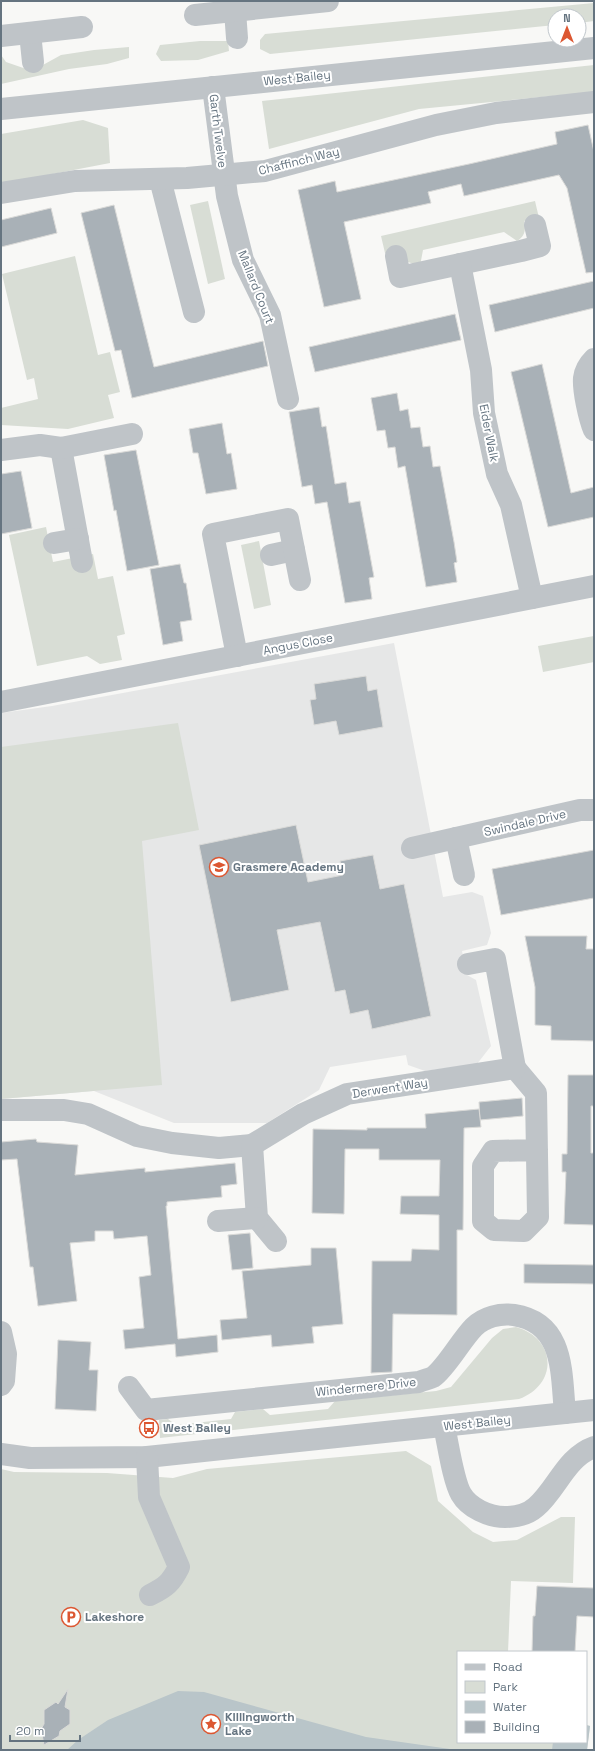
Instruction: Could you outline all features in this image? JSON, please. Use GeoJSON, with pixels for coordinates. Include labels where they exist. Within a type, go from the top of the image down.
{"type":"FeatureCollection","features":[{"type":"Feature","properties":{"kind":"street"},"geometry":{"type":"LineString","coordinates":[[196,15],[328,1]]}},
{"type":"Feature","properties":{"kind":"street"},"geometry":{"type":"LineString","coordinates":[[234,11],[237,38]]}},
{"type":"Feature","properties":{"kind":"street"},"geometry":{"type":"LineString","coordinates":[[1,36],[82,27]]}},
{"type":"Feature","properties":{"kind":"street"},"geometry":{"type":"LineString","coordinates":[[30,33],[33,62]]}},
{"type":"Feature","properties":{"kind":"street","name":"West Bailey"},"geometry":{"type":"LineString","coordinates":[[1,109],[594,48]]}},
{"type":"Feature","properties":{"kind":"street","name":"Garth Twelve"},"geometry":{"type":"LineString","coordinates":[[213,87],[224,175]]}},
{"type":"Feature","properties":{"kind":"street","name":"Chaffinch Way"},"geometry":{"type":"LineString","coordinates":[[1,193],[75,181],[160,179],[265,171],[310,160],[374,140],[443,124],[496,113],[594,102]]}},
{"type":"Feature","properties":{"kind":"street","name":"Mallard Court"},"geometry":{"type":"LineString","coordinates":[[224,175],[227,196],[244,260],[270,316],[288,399]]}},
{"type":"Feature","properties":{"kind":"street"},"geometry":{"type":"LineString","coordinates":[[160,179],[194,312]]}},
{"type":"Feature","properties":{"kind":"street"},"geometry":{"type":"LineString","coordinates":[[396,256],[400,277],[540,246],[535,224]]}},
{"type":"Feature","properties":{"kind":"street","name":"Eider Walk"},"geometry":{"type":"LineString","coordinates":[[460,264],[481,370],[484,414],[497,474],[511,505],[532,598]]}},
{"type":"Feature","properties":{"kind":"street"},"geometry":{"type":"LineString","coordinates":[[594,359],[586,368],[584,386],[594,430]]}},
{"type":"Feature","properties":{"kind":"street"},"geometry":{"type":"LineString","coordinates":[[1,450],[40,445],[61,448],[132,434]]}},
{"type":"Feature","properties":{"kind":"street"},"geometry":{"type":"LineString","coordinates":[[61,448],[82,562]]}},
{"type":"Feature","properties":{"kind":"street"},"geometry":{"type":"LineString","coordinates":[[237,656],[213,534],[288,519],[300,580]]}},
{"type":"Feature","properties":{"kind":"street"},"geometry":{"type":"LineString","coordinates":[[54,543],[78,539]]}},
{"type":"Feature","properties":{"kind":"street"},"geometry":{"type":"LineString","coordinates":[[271,555],[294,550]]}},
{"type":"Feature","properties":{"kind":"street","name":"Angus Close"},"geometry":{"type":"LineString","coordinates":[[1,702],[594,586]]}},
{"type":"Feature","properties":{"kind":"street","name":"Swindale Drive"},"geometry":{"type":"LineString","coordinates":[[412,848],[580,810],[594,810]]}},
{"type":"Feature","properties":{"kind":"street"},"geometry":{"type":"LineString","coordinates":[[456,838],[464,875]]}},
{"type":"Feature","properties":{"kind":"street"},"geometry":{"type":"LineString","coordinates":[[468,964],[495,959],[515,1068],[536,1093],[537,1150]]}},
{"type":"Feature","properties":{"kind":"street","name":"Derwent Way"},"geometry":{"type":"LineString","coordinates":[[1,1110],[64,1110],[88,1114],[137,1136],[172,1143],[219,1148],[252,1145],[303,1114],[347,1094],[515,1068]]}},
{"type":"Feature","properties":{"kind":"street"},"geometry":{"type":"LineString","coordinates":[[252,1145],[257,1218],[276,1241]]}},
{"type":"Feature","properties":{"kind":"street"},"geometry":{"type":"LineString","coordinates":[[218,1221],[257,1218]]}},
{"type":"Feature","properties":{"kind":"street","name":"Windermere Drive"},"geometry":{"type":"LineString","coordinates":[[129,1387],[146,1410],[418,1382],[433,1377],[475,1326],[491,1317],[510,1315],[523,1317],[538,1324],[544,1328],[553,1341],[559,1355],[565,1413]]}},
{"type":"Feature","properties":{"kind":"street"},"geometry":{"type":"LineString","coordinates":[[1,1332],[6,1354],[4,1381],[1,1385]]}},
{"type":"Feature","properties":{"kind":"street","name":"West Bailey"},"geometry":{"type":"LineString","coordinates":[[1,1454],[30,1458],[147,1457],[594,1410]]}},
{"type":"Feature","properties":{"kind":"street"},"geometry":{"type":"LineString","coordinates":[[444,1426],[461,1494],[478,1510],[495,1517],[513,1517],[526,1514],[537,1507],[582,1452],[594,1447]]}},
{"type":"Feature","properties":{"kind":"street"},"geometry":{"type":"LineString","coordinates":[[147,1457],[149,1497],[179,1567],[172,1581],[162,1589],[150,1595]]}},
{"type":"Feature","properties":{"kind":"shaded area","name":"Grasmere Academy"},"geometry":{"type":"Polygon","coordinates":[[[394,643],[443,897],[472,892],[483,896],[491,933],[487,945],[462,951],[467,975],[476,980],[491,1046],[477,1064],[425,1071],[408,1065],[406,1055],[330,1067],[319,1090],[267,1123],[174,1123],[94,1091],[1,1099],[1,713],[52,706],[394,643]]]}},
{"type":"Feature","properties":{"kind":"green space"},"geometry":{"type":"Polygon","coordinates":[[[594,3],[594,21],[587,22],[587,8],[547,8],[547,26],[270,54],[260,49],[260,40],[265,34],[594,3]]]}},
{"type":"Feature","properties":{"kind":"green space"},"geometry":{"type":"Polygon","coordinates":[[[200,41],[228,41],[229,51],[198,60],[161,61],[156,54],[160,45],[200,41]]]}},
{"type":"Feature","properties":{"kind":"green space"},"geometry":{"type":"Polygon","coordinates":[[[129,47],[129,58],[107,64],[69,69],[1,84],[1,55],[6,62],[32,71],[61,55],[129,47]]]}},
{"type":"Feature","properties":{"kind":"green space"},"geometry":{"type":"Polygon","coordinates":[[[594,65],[594,92],[419,109],[269,149],[262,101],[594,65]]]}},
{"type":"Feature","properties":{"kind":"green space"},"geometry":{"type":"Polygon","coordinates":[[[83,120],[108,128],[110,163],[1,184],[1,134],[83,120]]]}},
{"type":"Feature","properties":{"kind":"green space"},"geometry":{"type":"Polygon","coordinates":[[[208,201],[225,279],[208,284],[190,205],[208,201]]]}},
{"type":"Feature","properties":{"kind":"green space"},"geometry":{"type":"Polygon","coordinates":[[[535,201],[539,218],[524,221],[524,232],[522,237],[517,241],[504,232],[423,250],[420,266],[405,261],[400,249],[385,253],[381,236],[535,201]]]}},
{"type":"Feature","properties":{"kind":"green space"},"geometry":{"type":"Polygon","coordinates":[[[75,256],[98,355],[110,352],[120,392],[108,395],[114,418],[68,429],[1,425],[1,408],[38,399],[34,378],[27,380],[2,274],[75,256]]]}},
{"type":"Feature","properties":{"kind":"green space"},"geometry":{"type":"Polygon","coordinates":[[[46,527],[53,562],[93,554],[98,579],[113,576],[125,634],[117,636],[122,660],[100,664],[87,656],[37,666],[9,535],[46,527]]]}},
{"type":"Feature","properties":{"kind":"green space"},"geometry":{"type":"Polygon","coordinates":[[[259,541],[271,605],[254,609],[241,545],[259,541]]]}},
{"type":"Feature","properties":{"kind":"green space"},"geometry":{"type":"Polygon","coordinates":[[[594,636],[594,662],[543,672],[538,646],[594,636]]]}},
{"type":"Feature","properties":{"kind":"green space"},"geometry":{"type":"Polygon","coordinates":[[[178,723],[199,830],[142,841],[162,1085],[1,1099],[1,747],[178,723]]]}},
{"type":"Feature","properties":{"kind":"green space"},"geometry":{"type":"Polygon","coordinates":[[[516,1327],[529,1333],[539,1341],[545,1351],[548,1362],[546,1373],[541,1383],[532,1392],[519,1399],[160,1438],[159,1420],[168,1419],[176,1425],[231,1419],[235,1412],[263,1409],[270,1415],[328,1409],[335,1401],[436,1391],[451,1387],[492,1338],[503,1329],[516,1327]]]}},
{"type":"Feature","properties":{"kind":"green space"},"geometry":{"type":"Polygon","coordinates":[[[406,1451],[431,1466],[438,1501],[473,1532],[493,1542],[517,1540],[561,1517],[575,1517],[573,1583],[511,1581],[508,1651],[457,1651],[457,1743],[587,1743],[587,1725],[590,1726],[587,1750],[1,1750],[1,1469],[14,1472],[107,1473],[173,1478],[207,1469],[406,1451]]]}},
{"type":"Feature","properties":{"kind":"water","name":"Killingworth Lake"},"geometry":{"type":"Polygon","coordinates":[[[178,1691],[204,1692],[366,1737],[457,1750],[67,1750],[78,1740],[108,1720],[178,1691]]]}},
{"type":"Feature","properties":{"kind":"water"},"geometry":{"type":"Polygon","coordinates":[[[587,1725],[590,1726],[587,1750],[552,1750],[553,1743],[587,1743],[587,1725]]]}},
{"type":"Feature","properties":{"kind":"building"},"geometry":{"type":"Polygon","coordinates":[[[588,125],[594,152],[594,272],[586,273],[567,188],[559,175],[464,196],[461,184],[428,192],[431,203],[344,222],[361,299],[324,307],[298,190],[335,181],[337,192],[469,164],[557,144],[555,132],[588,125]]]}},
{"type":"Feature","properties":{"kind":"building"},"geometry":{"type":"Polygon","coordinates":[[[114,205],[154,367],[263,341],[268,366],[132,398],[121,350],[115,351],[81,213],[114,205]]]}},
{"type":"Feature","properties":{"kind":"building"},"geometry":{"type":"Polygon","coordinates":[[[51,208],[57,233],[1,247],[1,220],[51,208]]]}},
{"type":"Feature","properties":{"kind":"building"},"geometry":{"type":"Polygon","coordinates":[[[594,281],[594,308],[495,332],[489,305],[594,281]]]}},
{"type":"Feature","properties":{"kind":"building"},"geometry":{"type":"Polygon","coordinates":[[[455,314],[461,340],[315,372],[309,347],[455,314]]]}},
{"type":"Feature","properties":{"kind":"building"},"geometry":{"type":"Polygon","coordinates":[[[542,364],[571,493],[594,487],[594,517],[548,527],[511,372],[542,364]]]}},
{"type":"Feature","properties":{"kind":"building"},"geometry":{"type":"Polygon","coordinates":[[[397,393],[400,411],[408,409],[411,428],[420,427],[423,447],[430,446],[433,467],[440,466],[457,562],[454,563],[457,582],[426,587],[405,466],[398,468],[395,447],[388,448],[385,430],[377,431],[371,398],[397,393]]]}},
{"type":"Feature","properties":{"kind":"building"},"geometry":{"type":"Polygon","coordinates":[[[319,407],[322,427],[326,426],[335,484],[346,482],[349,503],[360,501],[374,577],[369,578],[372,599],[345,603],[327,502],[315,504],[312,485],[302,487],[289,412],[319,407]]]}},
{"type":"Feature","properties":{"kind":"building"},"geometry":{"type":"Polygon","coordinates":[[[222,423],[227,454],[231,453],[237,489],[206,494],[198,453],[193,453],[189,429],[222,423]]]}},
{"type":"Feature","properties":{"kind":"building"},"geometry":{"type":"Polygon","coordinates":[[[136,450],[159,565],[127,571],[104,455],[136,450]]]}},
{"type":"Feature","properties":{"kind":"building"},"geometry":{"type":"Polygon","coordinates":[[[21,471],[32,528],[1,534],[1,474],[21,471]]]}},
{"type":"Feature","properties":{"kind":"building"},"geometry":{"type":"Polygon","coordinates":[[[180,564],[184,583],[186,583],[192,620],[180,622],[183,641],[163,645],[150,569],[180,564]]]}},
{"type":"Feature","properties":{"kind":"building"},"geometry":{"type":"Polygon","coordinates":[[[366,676],[368,691],[377,689],[383,727],[339,735],[336,721],[314,725],[310,700],[316,699],[314,684],[366,676]]]}},
{"type":"Feature","properties":{"kind":"building"},"geometry":{"type":"Polygon","coordinates":[[[296,825],[308,882],[343,875],[340,861],[373,855],[380,889],[404,884],[431,1016],[372,1029],[368,1010],[350,1014],[345,990],[335,992],[320,922],[277,930],[289,990],[231,1002],[199,845],[296,825]]]}},
{"type":"Feature","properties":{"kind":"building"},"geometry":{"type":"Polygon","coordinates":[[[594,850],[594,898],[501,915],[492,869],[594,850]]]}},
{"type":"Feature","properties":{"kind":"building"},"geometry":{"type":"Polygon","coordinates":[[[525,936],[587,936],[586,949],[594,949],[594,1041],[551,1040],[551,1026],[535,1025],[535,987],[525,936]]]}},
{"type":"Feature","properties":{"kind":"building"},"geometry":{"type":"Polygon","coordinates":[[[568,1075],[594,1075],[594,1106],[591,1106],[591,1153],[594,1153],[594,1225],[564,1224],[566,1172],[562,1172],[562,1154],[567,1154],[568,1075]]]}},
{"type":"Feature","properties":{"kind":"building"},"geometry":{"type":"Polygon","coordinates":[[[522,1098],[523,1116],[480,1120],[479,1102],[522,1098]]]}},
{"type":"Feature","properties":{"kind":"building"},"geometry":{"type":"Polygon","coordinates":[[[479,1109],[481,1127],[464,1128],[463,1230],[457,1230],[457,1315],[393,1314],[392,1372],[371,1373],[372,1261],[411,1261],[412,1249],[439,1250],[439,1215],[400,1214],[401,1196],[439,1196],[440,1160],[379,1160],[379,1149],[345,1149],[344,1214],[312,1213],[313,1129],[367,1130],[367,1128],[426,1128],[425,1114],[479,1109]]]}},
{"type":"Feature","properties":{"kind":"building"},"geometry":{"type":"Polygon","coordinates":[[[36,1139],[37,1142],[78,1145],[75,1175],[145,1168],[145,1172],[235,1163],[237,1184],[221,1186],[222,1197],[167,1202],[166,1206],[178,1339],[217,1335],[218,1352],[176,1357],[175,1344],[125,1349],[123,1330],[144,1328],[139,1277],[151,1275],[147,1236],[114,1239],[113,1231],[95,1231],[95,1241],[70,1243],[77,1301],[38,1306],[33,1267],[30,1267],[17,1159],[1,1160],[1,1142],[36,1139]]]}},
{"type":"Feature","properties":{"kind":"building"},"geometry":{"type":"Polygon","coordinates":[[[250,1233],[253,1268],[232,1270],[228,1235],[250,1233]]]}},
{"type":"Feature","properties":{"kind":"building"},"geometry":{"type":"Polygon","coordinates":[[[311,1248],[336,1248],[343,1324],[312,1327],[314,1343],[272,1347],[271,1335],[222,1340],[220,1320],[247,1318],[242,1271],[311,1265],[311,1248]]]}},
{"type":"Feature","properties":{"kind":"building"},"geometry":{"type":"Polygon","coordinates":[[[524,1264],[594,1265],[594,1284],[524,1283],[524,1264]]]}},
{"type":"Feature","properties":{"kind":"building"},"geometry":{"type":"Polygon","coordinates":[[[58,1340],[91,1342],[89,1370],[98,1370],[96,1411],[55,1409],[58,1340]]]}},
{"type":"Feature","properties":{"kind":"building"},"geometry":{"type":"Polygon","coordinates":[[[537,1586],[594,1588],[594,1617],[577,1616],[575,1651],[532,1651],[533,1616],[535,1616],[537,1586]]]}},
{"type":"Feature","properties":{"kind":"building"},"geometry":{"type":"Polygon","coordinates":[[[68,1689],[65,1707],[70,1710],[70,1724],[60,1731],[59,1736],[44,1745],[41,1729],[44,1724],[44,1710],[56,1702],[58,1704],[68,1689]]]}},
{"type":"Feature","properties":{"kind":"place","name":"Grasmere Academy"},"geometry":{"type":"Point","coordinates":[219,867]}},
{"type":"Feature","properties":{"kind":"place","name":"West Bailey"},"geometry":{"type":"Point","coordinates":[149,1428]}},
{"type":"Feature","properties":{"kind":"place","name":"Lakeshore"},"geometry":{"type":"Point","coordinates":[71,1617]}},
{"type":"Feature","properties":{"kind":"place","name":"Killingworth Lake"},"geometry":{"type":"Point","coordinates":[211,1724]}}]}
